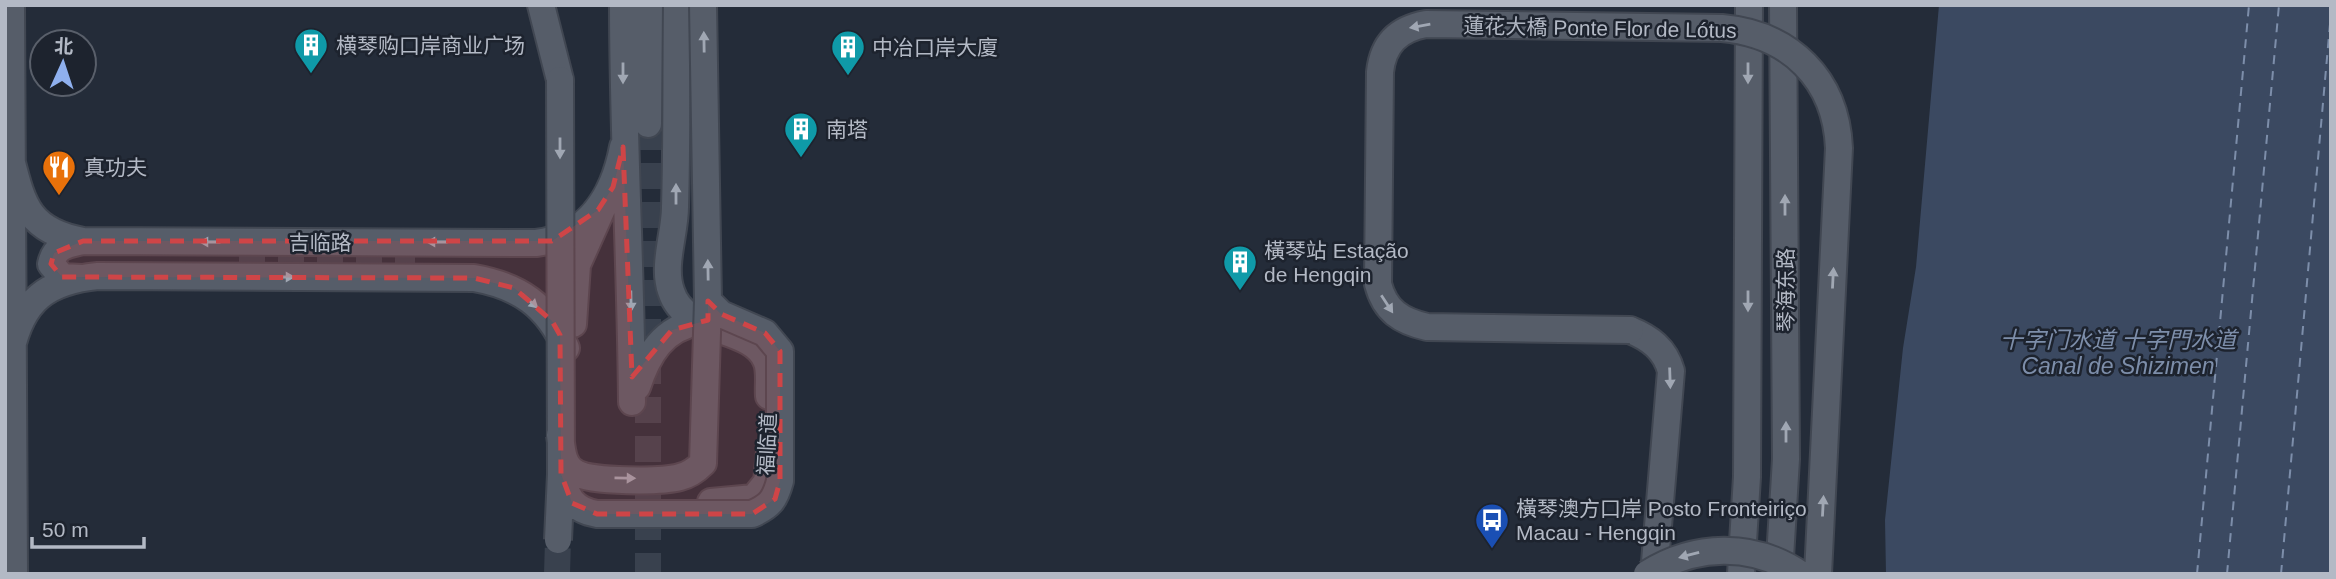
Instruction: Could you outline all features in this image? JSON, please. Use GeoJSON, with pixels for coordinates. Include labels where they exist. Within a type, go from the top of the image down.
{"type":"FeatureCollection","features":[{"type":"Feature","properties":{"kind":"main road"},"geometry":{"type":"LineString","coordinates":[[11,5],[10,351],[14,574]]}},
{"type":"Feature","properties":{"kind":"main road"},"geometry":{"type":"LineString","coordinates":[[11,120],[24,5]]}},
{"type":"Feature","properties":{"kind":"main road"},"geometry":{"type":"LineString","coordinates":[[541,5],[560,80]]}},
{"type":"Feature","properties":{"kind":"main road"},"geometry":{"type":"LineString","coordinates":[[558,540],[561,474],[560,5]]}},
{"type":"Feature","properties":{"kind":"main road"},"geometry":{"type":"LineString","coordinates":[[561,474],[572,503],[583,512],[597,514],[752,514],[775,499],[780,481],[780,351],[765,333],[721,314],[704,312],[672,330],[652,352],[632,402],[629,222],[624,147],[623,5]]}},
{"type":"Feature","properties":{"kind":"main road"},"geometry":{"type":"LineString","coordinates":[[648,124],[649,5]]}},
{"type":"Feature","properties":{"kind":"main road","name":"福临道"},"geometry":{"type":"LineString","coordinates":[[606,200],[578,265],[573,293],[573,482],[579,492],[589,499],[602,502],[726,502],[754,498],[767,482],[770,467],[768,365],[756,347],[704,312],[681,310],[669,288],[669,254],[676,207],[677,5]]}},
{"type":"Feature","properties":{"kind":"main road"},"geometry":{"type":"LineString","coordinates":[[559,435],[564,460],[577,474],[592,477],[667,479],[695,471],[703,464],[706,452],[703,5]]}},
{"type":"Feature","properties":{"kind":"main road","name":"琴海东路"},"geometry":{"type":"LineString","coordinates":[[1741,574],[1747,477],[1749,5]]}},
{"type":"Feature","properties":{"kind":"main road","name":"琴海东路"},"geometry":{"type":"LineString","coordinates":[[1779,574],[1786,459],[1783,5]]}},
{"type":"Feature","properties":{"kind":"main road","name":"蓮花大橋 Ponte Flor de Lótus"},"geometry":{"type":"LineString","coordinates":[[1654,574],[1671,370],[1658,346],[1645,336],[1630,330],[1427,327],[1397,316],[1388,307],[1378,284],[1381,59],[1391,40],[1404,30],[1426,24],[1722,28],[1758,35],[1787,47],[1814,72],[1834,113],[1839,148],[1818,574]]}},
{"type":"Feature","properties":{"kind":"main road","name":"吉临路"},"geometry":{"type":"LineString","coordinates":[[11,159],[21,197],[38,224],[52,233],[83,241],[483,243],[552,241],[587,221],[606,200],[618,172],[624,147]]}},
{"type":"Feature","properties":{"kind":"main road"},"geometry":{"type":"LineString","coordinates":[[82,278],[62,277],[55,273],[51,264],[54,253],[60,247],[83,241]]}},
{"type":"Feature","properties":{"kind":"main road"},"geometry":{"type":"LineString","coordinates":[[474,278],[499,274],[514,261],[513,253],[505,247],[483,243]]}},
{"type":"Feature","properties":{"kind":"main road"},"geometry":{"type":"LineString","coordinates":[[119,276],[207,260],[239,260]]}},
{"type":"Feature","properties":{"kind":"main road","name":"吉临路"},"geometry":{"type":"LineString","coordinates":[[10,351],[17,325],[28,307],[54,286],[82,278],[474,278],[514,288],[528,298],[552,321],[573,366]]}},
{"type":"Feature","properties":{"kind":"main road"},"geometry":{"type":"LineString","coordinates":[[1647,574],[1686,555],[1731,550],[1771,558],[1800,574]]}},
{"type":"Feature","properties":{"kind":"highlighted area"},"geometry":{"type":"Polygon","coordinates":[[[623,147],[632,377],[672,330],[708,320],[708,301],[721,314],[765,333],[780,351],[780,481],[775,499],[752,514],[597,514],[572,503],[561,474],[560,335],[552,321],[514,288],[474,278],[62,277],[51,264],[54,253],[83,241],[552,241],[598,210],[613,187],[623,147]]]}},
{"type":"Feature","properties":{"kind":"water","name":"十字门水道 十字門水道 Canal de Shizimen"},"geometry":{"type":"Polygon","coordinates":[[[1939,5],[2331,5],[2331,574],[1886,574],[1885,520],[1903,348],[1916,267],[1939,5]]]}},
{"type":"Feature","properties":{"kind":"ferry route"},"geometry":{"type":"LineString","coordinates":[[2197,574],[2249,5]]}},
{"type":"Feature","properties":{"kind":"ferry route"},"geometry":{"type":"LineString","coordinates":[[2227,574],[2279,5]]}},
{"type":"Feature","properties":{"kind":"ferry route"},"geometry":{"type":"LineString","coordinates":[[2281,574],[2331,13]]}},
{"type":"Feature","properties":{"kind":"tunnel"},"geometry":{"type":"LineString","coordinates":[[648,124],[648,574]]}},
{"type":"Feature","properties":{"kind":"tunnel"},"geometry":{"type":"LineString","coordinates":[[239,260],[415,261]]}},
{"type":"Feature","properties":{"kind":"tunnel"},"geometry":{"type":"LineString","coordinates":[[557,574],[558,540]]}},
{"type":"Feature","properties":{"kind":"place","name":"横琴购口岸商业广场"},"geometry":{"type":"Point","coordinates":[311,75]}},
{"type":"Feature","properties":{"kind":"place","name":"中冶口岸大廈"},"geometry":{"type":"Point","coordinates":[848,77]}},
{"type":"Feature","properties":{"kind":"place","name":"南塔"},"geometry":{"type":"Point","coordinates":[801,159]}},
{"type":"Feature","properties":{"kind":"place","name":"真功夫"},"geometry":{"type":"Point","coordinates":[59,197]}},
{"type":"Feature","properties":{"kind":"place","name":"橫琴站 Estação de Hengqin"},"geometry":{"type":"Point","coordinates":[1240,292]}},
{"type":"Feature","properties":{"kind":"place","name":"橫琴澳方口岸 Posto Fronteiriço Macau - Hengqin"},"geometry":{"type":"Point","coordinates":[1492,550]}}]}
